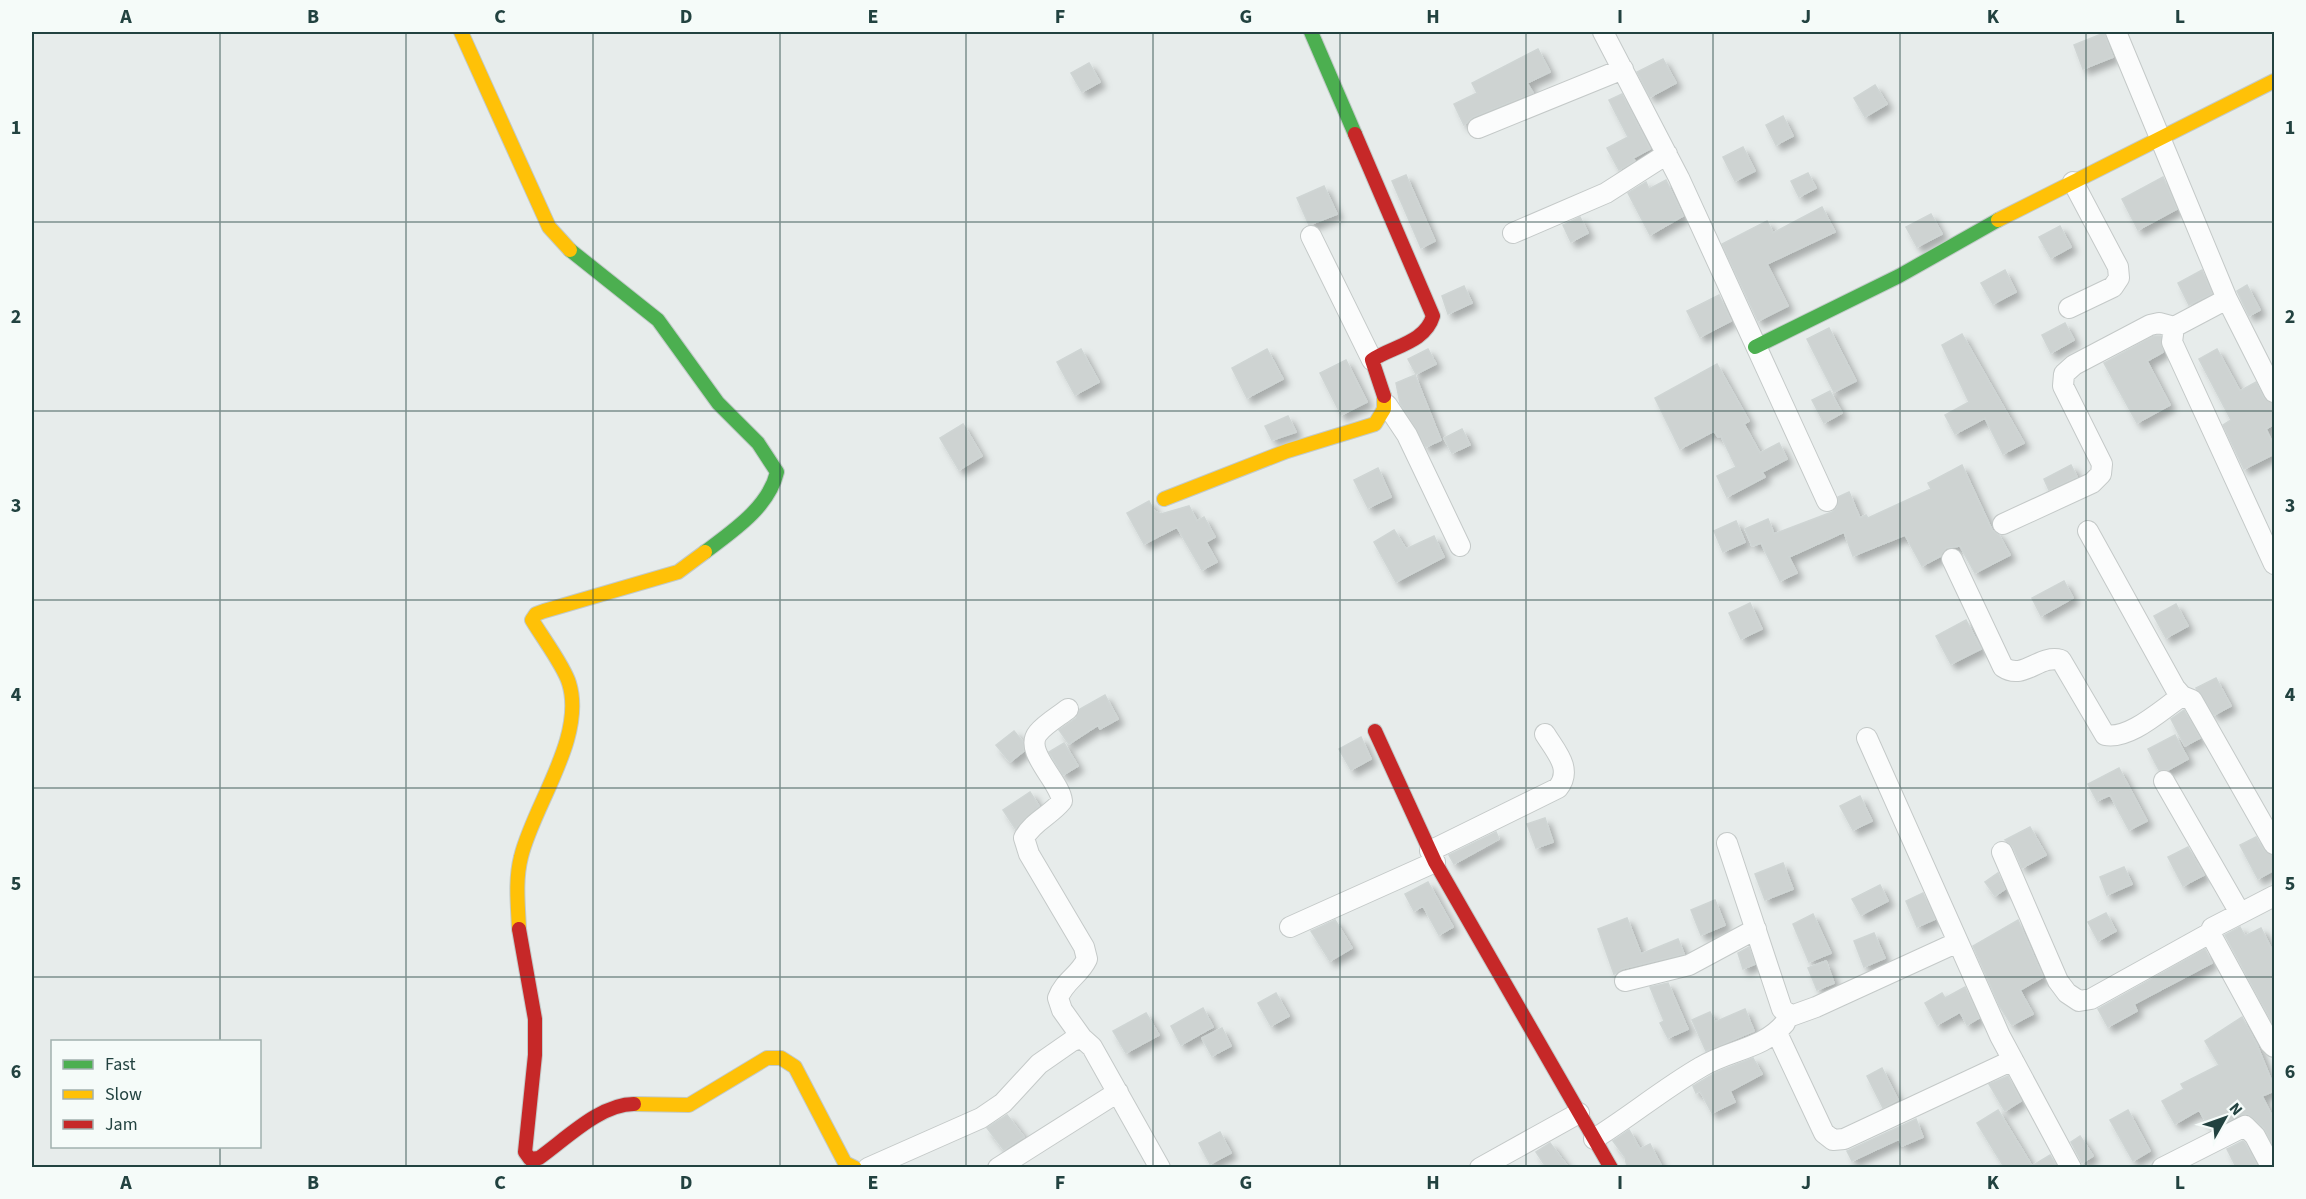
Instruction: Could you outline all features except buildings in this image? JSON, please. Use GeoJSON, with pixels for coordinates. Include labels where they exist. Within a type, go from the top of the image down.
{"type":"FeatureCollection","features":[{"type":"Feature","properties":{"kind":"street"},"geometry":{"type":"LineString","coordinates":[[461,32],[549,227],[583,265],[659,322],[719,405],[764,449],[777,472],[773,489],[738,527],[678,572],[544,611],[536,614],[532,620],[570,683],[571,710],[566,744],[521,856],[517,889],[519,929],[536,1019],[535,1055],[525,1152],[530,1159],[539,1158],[601,1114],[621,1104],[689,1105],[708,1096],[767,1058],[781,1058],[795,1068],[845,1163],[855,1167]]}},
{"type":"Feature","properties":{"kind":"street"},"geometry":{"type":"LineString","coordinates":[[1311,32],[1433,316],[1432,326],[1426,333],[1372,360]]}},
{"type":"Feature","properties":{"kind":"street"},"geometry":{"type":"LineString","coordinates":[[1603,32],[1667,154],[1827,501]]}},
{"type":"Feature","properties":{"kind":"street"},"geometry":{"type":"LineString","coordinates":[[2116,32],[2227,299],[2272,383]]}},
{"type":"Feature","properties":{"kind":"street"},"geometry":{"type":"LineString","coordinates":[[1478,128],[1623,69]]}},
{"type":"Feature","properties":{"kind":"street"},"geometry":{"type":"LineString","coordinates":[[1755,347],[1899,276],[2021,207],[2274,81]]}},
{"type":"Feature","properties":{"kind":"street"},"geometry":{"type":"LineString","coordinates":[[1513,233],[1606,193],[1667,154]]}},
{"type":"Feature","properties":{"kind":"street"},"geometry":{"type":"LineString","coordinates":[[2069,308],[2113,287],[2120,278],[2118,267],[2073,182]]}},
{"type":"Feature","properties":{"kind":"street"},"geometry":{"type":"LineString","coordinates":[[1311,236],[1372,360],[1387,405],[1407,435],[1460,546]]}},
{"type":"Feature","properties":{"kind":"street"},"geometry":{"type":"LineString","coordinates":[[2003,524],[2092,483],[2101,474],[2102,464],[2063,386],[2064,374],[2074,365],[2150,325],[2159,323],[2174,327],[2227,299]]}},
{"type":"Feature","properties":{"kind":"street"},"geometry":{"type":"LineString","coordinates":[[2174,327],[2172,342],[2274,564]]}},
{"type":"Feature","properties":{"kind":"street"},"geometry":{"type":"LineString","coordinates":[[1164,499],[1287,451],[1375,424],[1384,416],[1387,405]]}},
{"type":"Feature","properties":{"kind":"street"},"geometry":{"type":"LineString","coordinates":[[2088,531],[2175,688],[2182,696],[2193,700],[2274,844]]}},
{"type":"Feature","properties":{"kind":"street"},"geometry":{"type":"LineString","coordinates":[[1952,558],[2003,667],[2010,671],[2020,672],[2048,660],[2061,660],[2105,735],[2115,737],[2131,730],[2182,696]]}},
{"type":"Feature","properties":{"kind":"street"},"geometry":{"type":"LineString","coordinates":[[1068,709],[1037,734],[1034,744],[1038,757],[1061,791],[1062,801],[1056,809],[1030,827],[1024,838],[1029,854],[1084,947],[1087,959],[1083,969],[1064,985],[1058,998],[1062,1010],[1082,1038],[1092,1047],[1161,1167]]}},
{"type":"Feature","properties":{"kind":"street"},"geometry":{"type":"LineString","coordinates":[[1375,731],[1432,856],[1611,1167]]}},
{"type":"Feature","properties":{"kind":"street"},"geometry":{"type":"LineString","coordinates":[[1290,927],[1432,856],[1558,788],[1565,780],[1565,765],[1545,734]]}},
{"type":"Feature","properties":{"kind":"street"},"geometry":{"type":"LineString","coordinates":[[1867,738],[2013,1060],[2072,1167]]}},
{"type":"Feature","properties":{"kind":"street"},"geometry":{"type":"LineString","coordinates":[[2164,781],[2240,914]]}},
{"type":"Feature","properties":{"kind":"street"},"geometry":{"type":"LineString","coordinates":[[1727,843],[1782,1009],[1791,1016]]}},
{"type":"Feature","properties":{"kind":"street"},"geometry":{"type":"LineString","coordinates":[[2002,852],[2058,981],[2067,993],[2079,1001],[2091,999],[2210,933],[2211,928],[2274,896]]}},
{"type":"Feature","properties":{"kind":"street"},"geometry":{"type":"LineString","coordinates":[[1625,981],[1689,965],[1756,929]]}},
{"type":"Feature","properties":{"kind":"street"},"geometry":{"type":"LineString","coordinates":[[2210,933],[2274,1047]]}},
{"type":"Feature","properties":{"kind":"street"},"geometry":{"type":"LineString","coordinates":[[1594,1139],[1627,1118],[1661,1091],[1704,1065],[1765,1041],[1777,1033],[1791,1016],[1816,1007],[1958,942]]}},
{"type":"Feature","properties":{"kind":"street"},"geometry":{"type":"LineString","coordinates":[[1777,1033],[1824,1133],[1833,1140],[1844,1139],[2013,1060]]}},
{"type":"Feature","properties":{"kind":"street"},"geometry":{"type":"LineString","coordinates":[[868,1167],[902,1162],[981,1118],[1002,1103],[1039,1064],[1072,1041],[1082,1038]]}},
{"type":"Feature","properties":{"kind":"street"},"geometry":{"type":"LineString","coordinates":[[998,1167],[1118,1092]]}},
{"type":"Feature","properties":{"kind":"street"},"geometry":{"type":"LineString","coordinates":[[1480,1167],[1579,1113]]}},
{"type":"Feature","properties":{"kind":"street"},"geometry":{"type":"LineString","coordinates":[[2162,1167],[2245,1126],[2255,1136],[2272,1167]]}},
{"type":"Feature","properties":{"kind":"traffic: fast"},"geometry":{"type":"LineString","coordinates":[[1311,32],[1355,134]]}},
{"type":"Feature","properties":{"kind":"traffic: fast"},"geometry":{"type":"LineString","coordinates":[[1755,347],[1899,276],[1998,220]]}},
{"type":"Feature","properties":{"kind":"traffic: fast"},"geometry":{"type":"LineString","coordinates":[[570,250],[658,320],[718,403],[758,443],[777,472],[773,485],[758,507],[738,527],[705,552]]}},
{"type":"Feature","properties":{"kind":"traffic: slow"},"geometry":{"type":"LineString","coordinates":[[461,32],[549,227],[570,250]]}},
{"type":"Feature","properties":{"kind":"traffic: slow"},"geometry":{"type":"LineString","coordinates":[[1998,220],[2274,81]]}},
{"type":"Feature","properties":{"kind":"traffic: slow"},"geometry":{"type":"LineString","coordinates":[[1164,499],[1287,451],[1375,424],[1384,409],[1384,396]]}},
{"type":"Feature","properties":{"kind":"traffic: slow"},"geometry":{"type":"LineString","coordinates":[[519,929],[517,884],[521,857],[564,748],[570,726],[572,704],[566,676],[532,620],[536,614],[544,611],[678,572],[705,552]]}},
{"type":"Feature","properties":{"kind":"traffic: slow"},"geometry":{"type":"LineString","coordinates":[[634,1104],[689,1105],[767,1058],[781,1058],[795,1067],[845,1163],[855,1168]]}},
{"type":"Feature","properties":{"kind":"traffic: jam"},"geometry":{"type":"LineString","coordinates":[[1355,134],[1433,316],[1429,325],[1416,338],[1372,360],[1384,396]]}},
{"type":"Feature","properties":{"kind":"traffic: jam"},"geometry":{"type":"LineString","coordinates":[[1375,731],[1435,862],[1611,1168]]}},
{"type":"Feature","properties":{"kind":"traffic: jam"},"geometry":{"type":"LineString","coordinates":[[519,929],[535,1019],[535,1055],[525,1152],[530,1159],[539,1158],[596,1116],[621,1106],[634,1104]]}}]}
